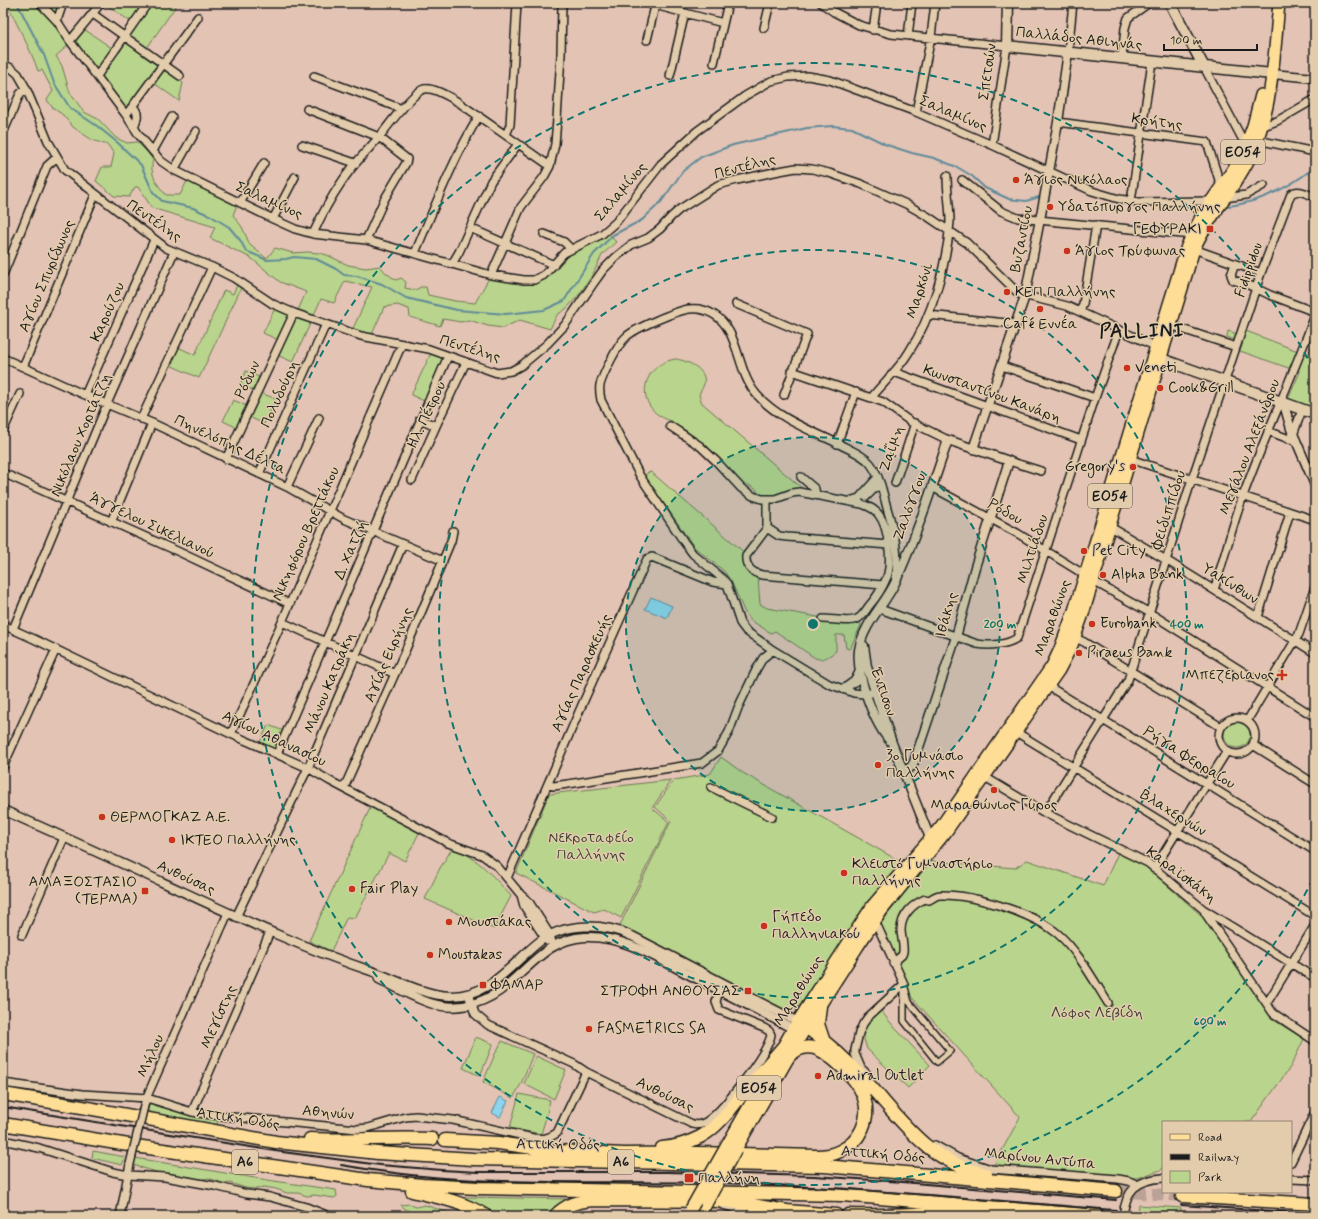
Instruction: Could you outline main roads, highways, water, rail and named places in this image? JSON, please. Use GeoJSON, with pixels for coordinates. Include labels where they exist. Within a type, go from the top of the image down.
{"type":"FeatureCollection","features":[{"type":"Feature","properties":{"kind":"highway"},"geometry":{"type":"LineString","coordinates":[[820,1006],[818,1024],[824,1040]]}},
{"type":"Feature","properties":{"kind":"highway"},"geometry":{"type":"LineString","coordinates":[[800,1028],[824,1040],[860,1074],[916,1137],[940,1156],[963,1167],[981,1173],[1064,1187]]}},
{"type":"Feature","properties":{"kind":"highway"},"geometry":{"type":"LineString","coordinates":[[444,1140],[498,1143],[546,1150],[625,1154],[697,1153],[816,1156],[832,1154],[852,1144],[858,1136],[866,1118],[865,1100],[858,1084],[831,1057],[820,1049],[808,1047],[793,1053],[786,1052],[709,1131],[700,1137],[672,1147],[590,1152]]}},
{"type":"Feature","properties":{"kind":"highway","name":"Αττική Οδός"},"geometry":{"type":"LineString","coordinates":[[3,1094],[276,1142],[328,1149],[416,1156],[564,1161],[824,1166],[1116,1191]]}},
{"type":"Feature","properties":{"kind":"highway","name":"Α6"},"geometry":{"type":"LineString","coordinates":[[3,1124],[129,1145],[368,1180],[423,1185],[478,1188],[842,1195],[1098,1216]]}},
{"type":"Feature","properties":{"kind":"highway"},"geometry":{"type":"LineString","coordinates":[[179,1125],[200,1126],[310,1139],[432,1139]]}},
{"type":"Feature","properties":{"kind":"highway"},"geometry":{"type":"LineString","coordinates":[[368,1180],[452,1200],[471,1207],[486,1216]]}},
{"type":"Feature","properties":{"kind":"highway"},"geometry":{"type":"LineString","coordinates":[[1182,1196],[1315,1204]]}},
{"type":"Feature","properties":{"kind":"highway"},"geometry":{"type":"LineString","coordinates":[[555,1216],[564,1208],[573,1204],[595,1200],[729,1201],[786,1211],[842,1215],[882,1216],[935,1213],[1019,1216]]}},
{"type":"Feature","properties":{"kind":"main road","name":"Σπετσών"},"geometry":{"type":"LineString","coordinates":[[1007,46],[1008,3]]}},
{"type":"Feature","properties":{"kind":"main road"},"geometry":{"type":"LineString","coordinates":[[1170,3],[1204,67]]}},
{"type":"Feature","properties":{"kind":"main road","name":"Μαραθώνος"},"geometry":{"type":"LineString","coordinates":[[692,1214],[861,923],[873,905],[932,843],[945,833],[1048,686],[1064,660],[1070,635],[1158,353],[1170,325],[1194,249],[1205,227],[1245,166],[1257,140],[1267,104],[1272,3]]}},
{"type":"Feature","properties":{"kind":"main road","name":"Μαραθώνος"},"geometry":{"type":"LineString","coordinates":[[1089,578],[1109,526],[1130,459],[1184,254],[1192,235],[1211,201],[1236,165],[1246,146],[1258,111],[1268,74],[1279,3]]}},
{"type":"Feature","properties":{"kind":"main road","name":"Παλλάδος Αθιηνάς"},"geometry":{"type":"LineString","coordinates":[[1007,46],[1268,74]]}},
{"type":"Feature","properties":{"kind":"main road"},"geometry":{"type":"LineString","coordinates":[[1158,353],[1226,381],[1315,414]]}},
{"type":"Feature","properties":{"kind":"main road","name":"Μαραθώνος"},"geometry":{"type":"LineString","coordinates":[[800,1028],[820,1006],[874,921],[932,843],[946,819],[1052,666],[1060,649],[1070,635]]}},
{"type":"Feature","properties":{"kind":"main road","name":"Μαραθώνος"},"geometry":{"type":"LineString","coordinates":[[692,1214],[706,1204],[731,1148]]}},
{"type":"Feature","properties":{"kind":"water"},"geometry":{"type":"Polygon","coordinates":[[[651,597],[672,606],[667,618],[645,609],[651,597]]]}},
{"type":"Feature","properties":{"kind":"water"},"geometry":{"type":"Polygon","coordinates":[[[500,1097],[508,1101],[500,1117],[492,1113],[500,1097]]]}},
{"type":"Feature","properties":{"kind":"waterway"},"geometry":{"type":"LineString","coordinates":[[17,3],[44,55],[54,83],[70,108],[97,126],[118,143],[141,165],[153,192],[162,201],[193,208],[211,216],[229,227],[240,240],[246,251],[267,260],[294,257],[316,259],[336,269],[344,275],[357,276],[382,284],[406,298],[457,310],[506,314],[544,310],[564,301],[594,254],[613,235],[642,220],[661,202],[683,171],[701,157],[733,145],[807,128],[832,126],[852,128],[887,145],[934,158],[957,167],[972,176],[985,188],[1009,199],[1026,201],[1039,197]]}},
{"type":"Feature","properties":{"kind":"waterway"},"geometry":{"type":"LineString","coordinates":[[1229,206],[1264,197],[1296,181],[1315,167]]}},
{"type":"Feature","properties":{"kind":"tunnel"},"geometry":{"type":"LineString","coordinates":[[1116,1191],[1182,1196]]}},
{"type":"Feature","properties":{"kind":"railway"},"geometry":{"type":"LineString","coordinates":[[3,1107],[275,1151],[380,1165],[478,1172],[668,1172],[814,1176],[1116,1200]]}},
{"type":"Feature","properties":{"kind":"railway"},"geometry":{"type":"LineString","coordinates":[[341,1165],[392,1173],[459,1179],[538,1182],[691,1182],[771,1185],[919,1194],[1116,1210]]}},
{"type":"Feature","properties":{"kind":"railway"},"geometry":{"type":"LineString","coordinates":[[1181,1205],[1315,1214]]}},
{"type":"Feature","properties":{"kind":"railway"},"geometry":{"type":"LineString","coordinates":[[1181,1214],[1207,1216]]}},
{"type":"Feature","properties":{"kind":"place","name":"Άγιος Νικόλαος"},"geometry":{"type":"Point","coordinates":[1016,180]}},
{"type":"Feature","properties":{"kind":"place","name":"Υδατόπυργος Παλλήνης"},"geometry":{"type":"Point","coordinates":[1050,207]}},
{"type":"Feature","properties":{"kind":"place","name":"ΓΕΦΥΡΑΚΙ"},"geometry":{"type":"Point","coordinates":[1210,229]}},
{"type":"Feature","properties":{"kind":"place","name":"Άγιος Τρύφωνας"},"geometry":{"type":"Point","coordinates":[1067,251]}},
{"type":"Feature","properties":{"kind":"place","name":"ΚΕΠ Παλλήνης"},"geometry":{"type":"Point","coordinates":[1007,292]}},
{"type":"Feature","properties":{"kind":"place","name":"Café Εννέα"},"geometry":{"type":"Point","coordinates":[1040,309]}},
{"type":"Feature","properties":{"kind":"place","name":"Veneti"},"geometry":{"type":"Point","coordinates":[1127,368]}},
{"type":"Feature","properties":{"kind":"place","name":"Cook&Grill"},"geometry":{"type":"Point","coordinates":[1160,388]}},
{"type":"Feature","properties":{"kind":"place","name":"Gregory's"},"geometry":{"type":"Point","coordinates":[1133,467]}},
{"type":"Feature","properties":{"kind":"place","name":"Pet City"},"geometry":{"type":"Point","coordinates":[1084,551]}},
{"type":"Feature","properties":{"kind":"place","name":"Alpha Bank"},"geometry":{"type":"Point","coordinates":[1103,575]}},
{"type":"Feature","properties":{"kind":"place","name":"Eurobank"},"geometry":{"type":"Point","coordinates":[1092,624]}},
{"type":"Feature","properties":{"kind":"place","name":"Piraeus Bank"},"geometry":{"type":"Point","coordinates":[1079,653]}},
{"type":"Feature","properties":{"kind":"place","name":"Μπεζεριανος"},"geometry":{"type":"Point","coordinates":[1282,675]}},
{"type":"Feature","properties":{"kind":"place","name":"3ο Γυμνάσιο Παλλήνης"},"geometry":{"type":"Point","coordinates":[878,765]}},
{"type":"Feature","properties":{"kind":"place","name":"Μαραθώνιος Γύρος"},"geometry":{"type":"Point","coordinates":[994,790]}},
{"type":"Feature","properties":{"kind":"place","name":"ΘΕΡΜΟΓΚΑΖ Α.Ε."},"geometry":{"type":"Point","coordinates":[102,817]}},
{"type":"Feature","properties":{"kind":"place","name":"ΙΚΤΕΟ Παλλήνης"},"geometry":{"type":"Point","coordinates":[172,840]}},
{"type":"Feature","properties":{"kind":"place","name":"Κλειστό Γυμναστήριο Παλλήνης"},"geometry":{"type":"Point","coordinates":[844,873]}},
{"type":"Feature","properties":{"kind":"place","name":"Fair Play"},"geometry":{"type":"Point","coordinates":[352,889]}},
{"type":"Feature","properties":{"kind":"place","name":"ΑΜΑΞΟΣΤΑΣΙΟ (ΤΕΡΜΑ)"},"geometry":{"type":"Point","coordinates":[145,891]}},
{"type":"Feature","properties":{"kind":"place","name":"Μουστάκας"},"geometry":{"type":"Point","coordinates":[449,922]}},
{"type":"Feature","properties":{"kind":"place","name":"Γήπεδο Παλληνιακού"},"geometry":{"type":"Point","coordinates":[764,926]}},
{"type":"Feature","properties":{"kind":"place","name":"Moustakas"},"geometry":{"type":"Point","coordinates":[430,955]}},
{"type":"Feature","properties":{"kind":"place","name":"ΦΑΜΑΡ"},"geometry":{"type":"Point","coordinates":[483,985]}},
{"type":"Feature","properties":{"kind":"place","name":"ΣΤΡΟΦΗ ΑΝΘΟΥΣΑΣ"},"geometry":{"type":"Point","coordinates":[748,991]}},
{"type":"Feature","properties":{"kind":"place","name":"FASMETRICS SA"},"geometry":{"type":"Point","coordinates":[589,1029]}},
{"type":"Feature","properties":{"kind":"place","name":"Admiral Outlet"},"geometry":{"type":"Point","coordinates":[818,1076]}},
{"type":"Feature","properties":{"kind":"place","name":"Παλλήνη"},"geometry":{"type":"Point","coordinates":[689,1178]}},
{"type":"Feature","properties":{"kind":"district","name":"PALLINI"},"geometry":{"type":"Point","coordinates":[1142,331]}},
{"type":"Feature","properties":{"kind":"park label","name":"Νεκροταφείο Παλλήνης"},"geometry":{"type":"Point","coordinates":[591,846]}},
{"type":"Feature","properties":{"kind":"park label","name":"Λόφος Λεβίδη"},"geometry":{"type":"Point","coordinates":[1097,1013]}}]}
